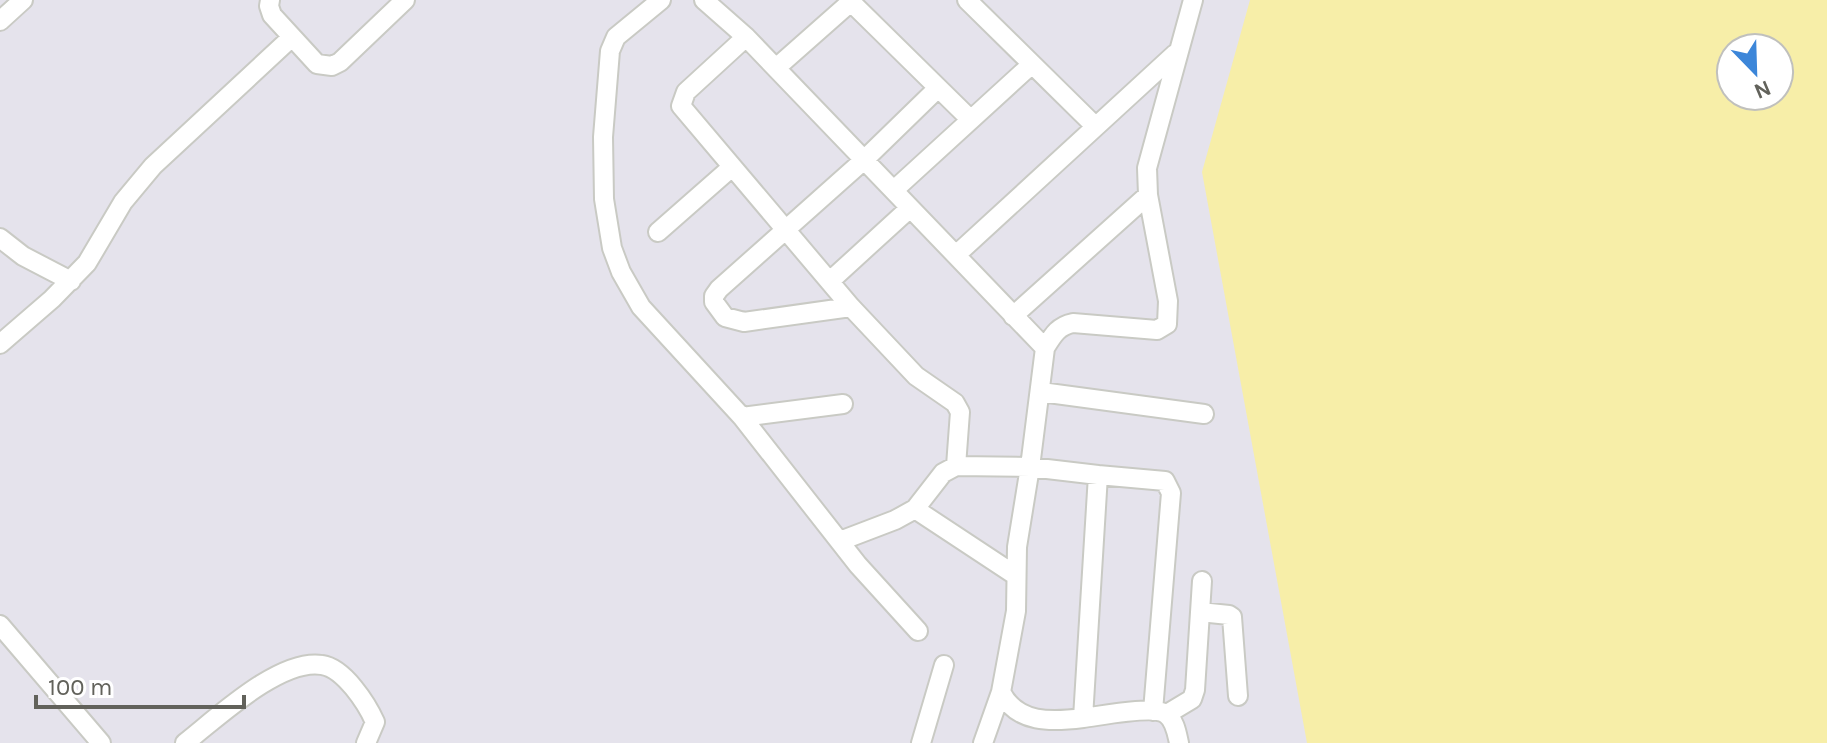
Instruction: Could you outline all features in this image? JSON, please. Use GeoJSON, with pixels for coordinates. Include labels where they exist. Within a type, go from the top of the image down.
{"type":"FeatureCollection","features":[{"type":"Feature","properties":{"kind":"street"},"geometry":{"type":"LineString","coordinates":[[270,0],[272,15],[317,64],[332,66],[405,0]]}},
{"type":"Feature","properties":{"kind":"street"},"geometry":{"type":"LineString","coordinates":[[661,0],[616,37],[610,51],[603,153],[604,199],[612,248],[631,293],[641,307],[742,417],[875,585],[918,631]]}},
{"type":"Feature","properties":{"kind":"street"},"geometry":{"type":"LineString","coordinates":[[704,0],[746,37],[1045,348]]}},
{"type":"Feature","properties":{"kind":"street"},"geometry":{"type":"LineString","coordinates":[[967,0],[1095,126]]}},
{"type":"Feature","properties":{"kind":"street"},"geometry":{"type":"LineString","coordinates":[[983,743],[1001,692],[1016,611],[1015,575],[1021,520],[1045,348],[1054,333],[1063,325],[1073,323],[1157,330],[1167,324],[1168,301],[1148,195],[1147,168],[1193,0]]}},
{"type":"Feature","properties":{"kind":"street"},"geometry":{"type":"LineString","coordinates":[[776,68],[852,1],[970,119]]}},
{"type":"Feature","properties":{"kind":"street"},"geometry":{"type":"LineString","coordinates":[[0,21],[17,2]]}},
{"type":"Feature","properties":{"kind":"street"},"geometry":{"type":"LineString","coordinates":[[0,344],[87,263],[123,202],[153,166],[292,37]]}},
{"type":"Feature","properties":{"kind":"street"},"geometry":{"type":"LineString","coordinates":[[746,37],[686,92],[681,106],[851,307],[916,376],[955,403],[960,412],[956,466]]}},
{"type":"Feature","properties":{"kind":"street"},"geometry":{"type":"LineString","coordinates":[[956,255],[1176,53]]}},
{"type":"Feature","properties":{"kind":"street"},"geometry":{"type":"LineString","coordinates":[[894,190],[1032,64]]}},
{"type":"Feature","properties":{"kind":"street"},"geometry":{"type":"LineString","coordinates":[[851,307],[744,322],[725,317],[714,302],[716,292],[864,160],[938,88]]}},
{"type":"Feature","properties":{"kind":"street"},"geometry":{"type":"LineString","coordinates":[[658,232],[732,167]]}},
{"type":"Feature","properties":{"kind":"street"},"geometry":{"type":"LineString","coordinates":[[1013,316],[1148,195]]}},
{"type":"Feature","properties":{"kind":"street"},"geometry":{"type":"LineString","coordinates":[[830,281],[910,208]]}},
{"type":"Feature","properties":{"kind":"street"},"geometry":{"type":"LineString","coordinates":[[0,238],[23,256],[71,281]]}},
{"type":"Feature","properties":{"kind":"street"},"geometry":{"type":"LineString","coordinates":[[1041,392],[1204,414]]}},
{"type":"Feature","properties":{"kind":"street"},"geometry":{"type":"LineString","coordinates":[[742,417],[843,404]]}},
{"type":"Feature","properties":{"kind":"street"},"geometry":{"type":"LineString","coordinates":[[840,541],[915,509],[943,473],[956,466],[1030,467],[1165,481],[1171,493],[1160,712],[1174,725],[1179,743]]}},
{"type":"Feature","properties":{"kind":"street"},"geometry":{"type":"LineString","coordinates":[[1083,718],[1098,475]]}},
{"type":"Feature","properties":{"kind":"street"},"geometry":{"type":"LineString","coordinates":[[915,509],[1015,575]]}},
{"type":"Feature","properties":{"kind":"street"},"geometry":{"type":"LineString","coordinates":[[1001,692],[1015,711],[1033,718],[1056,721],[1160,712],[1192,699],[1202,581]]}},
{"type":"Feature","properties":{"kind":"street"},"geometry":{"type":"LineString","coordinates":[[1200,612],[1229,615],[1234,621],[1238,696]]}},
{"type":"Feature","properties":{"kind":"street"},"geometry":{"type":"LineString","coordinates":[[0,625],[92,740]]}},
{"type":"Feature","properties":{"kind":"street"},"geometry":{"type":"LineString","coordinates":[[185,743],[279,675],[299,666],[324,665],[366,701],[375,722],[366,743]]}},
{"type":"Feature","properties":{"kind":"street"},"geometry":{"type":"LineString","coordinates":[[921,743],[944,665]]}},
{"type":"Feature","properties":{"kind":"shaded area"},"geometry":{"type":"Polygon","coordinates":[[[1250,0],[1827,0],[1827,743],[1307,743],[1202,172],[1250,0]]]}}]}
